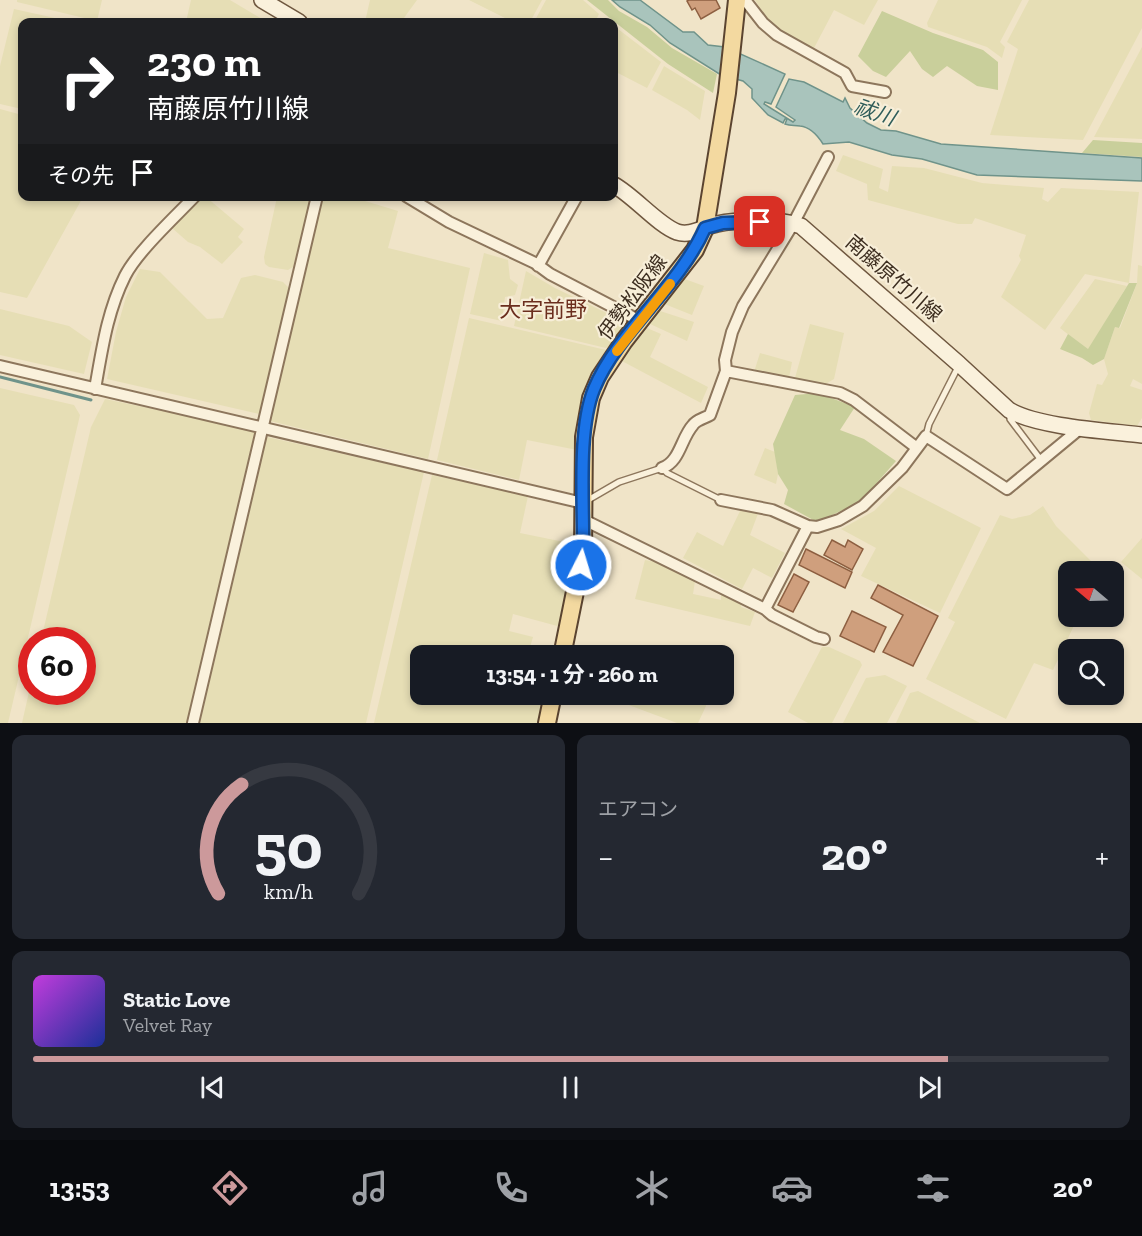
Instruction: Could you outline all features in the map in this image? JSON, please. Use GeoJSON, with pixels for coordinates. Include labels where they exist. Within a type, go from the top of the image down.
{"type":"FeatureCollection","features":[{"type":"Feature","properties":{"kind":"main road"},"geometry":{"type":"LineString","coordinates":[[262,0],[292,18]]}},
{"type":"Feature","properties":{"kind":"main road","name":"伊勢松阪線"},"geometry":{"type":"LineString","coordinates":[[564,645],[583,552],[584,437],[591,398],[606,367],[695,250],[705,228],[734,41],[737,0]]}},
{"type":"Feature","properties":{"kind":"main road"},"geometry":{"type":"LineString","coordinates":[[618,187],[669,227],[679,232],[687,233],[723,223],[793,224]]}},
{"type":"Feature","properties":{"kind":"main road","name":"南藤原竹川線"},"geometry":{"type":"LineString","coordinates":[[793,224],[806,229],[1009,410],[1038,420],[1142,435]]}},
{"type":"Feature","properties":{"kind":"main road"},"geometry":{"type":"LineString","coordinates":[[547,723],[551,705]]}},
{"type":"Feature","properties":{"kind":"street"},"geometry":{"type":"LineString","coordinates":[[745,0],[763,23],[777,35],[845,73],[852,86],[885,92]]}},
{"type":"Feature","properties":{"kind":"street"},"geometry":{"type":"LineString","coordinates":[[662,468],[668,466],[673,460],[693,424],[710,415],[726,371],[725,360],[732,332],[743,306],[793,224],[828,157]]}},
{"type":"Feature","properties":{"kind":"street"},"geometry":{"type":"LineString","coordinates":[[95,388],[108,318],[125,275],[146,248],[190,201]]}},
{"type":"Feature","properties":{"kind":"street"},"geometry":{"type":"LineString","coordinates":[[193,723],[316,201]]}},
{"type":"Feature","properties":{"kind":"street"},"geometry":{"type":"LineString","coordinates":[[414,201],[449,222],[538,266],[640,321]]}},
{"type":"Feature","properties":{"kind":"street"},"geometry":{"type":"LineString","coordinates":[[538,266],[574,201]]}},
{"type":"Feature","properties":{"kind":"street"},"geometry":{"type":"LineString","coordinates":[[0,366],[583,503]]}},
{"type":"Feature","properties":{"kind":"street"},"geometry":{"type":"LineString","coordinates":[[726,371],[840,393],[854,400],[917,448]]}},
{"type":"Feature","properties":{"kind":"street"},"geometry":{"type":"LineString","coordinates":[[720,500],[772,510],[808,526],[817,527],[839,520],[863,506],[902,468],[926,436],[1007,489],[1082,427]]}},
{"type":"Feature","properties":{"kind":"street"},"geometry":{"type":"LineString","coordinates":[[584,520],[824,639]]}},
{"type":"Feature","properties":{"kind":"street"},"geometry":{"type":"LineString","coordinates":[[765,609],[808,526]]}},
{"type":"Feature","properties":{"kind":"lane"},"geometry":{"type":"LineString","coordinates":[[926,436],[929,424],[959,364]]}},
{"type":"Feature","properties":{"kind":"lane"},"geometry":{"type":"LineString","coordinates":[[1009,410],[1010,419],[1041,460]]}},
{"type":"Feature","properties":{"kind":"lane"},"geometry":{"type":"LineString","coordinates":[[583,503],[619,482],[662,468],[667,473],[720,500]]}},
{"type":"Feature","properties":{"kind":"shaded area"},"geometry":{"type":"Polygon","coordinates":[[[17,0],[102,0],[98,18],[84,18],[17,2],[17,0]]]}},
{"type":"Feature","properties":{"kind":"shaded area"},"geometry":{"type":"Polygon","coordinates":[[[191,0],[230,0],[260,18],[187,18],[191,0]]]}},
{"type":"Feature","properties":{"kind":"shaded area"},"geometry":{"type":"Polygon","coordinates":[[[370,0],[417,0],[404,18],[366,18],[370,0]]]}},
{"type":"Feature","properties":{"kind":"shaded area"},"geometry":{"type":"Polygon","coordinates":[[[469,0],[542,0],[532,18],[505,18],[469,0]]]}},
{"type":"Feature","properties":{"kind":"shaded area"},"geometry":{"type":"Polygon","coordinates":[[[546,0],[583,0],[599,14],[597,18],[536,18],[546,0]]]}},
{"type":"Feature","properties":{"kind":"shaded area"},"geometry":{"type":"Polygon","coordinates":[[[755,0],[878,0],[864,25],[834,10],[813,50],[772,27],[755,0]]]}},
{"type":"Feature","properties":{"kind":"shaded area"},"geometry":{"type":"Polygon","coordinates":[[[938,0],[1022,0],[1000,42],[1005,47],[1002,58],[987,47],[928,27],[927,23],[938,0]]]}},
{"type":"Feature","properties":{"kind":"shaded area"},"geometry":{"type":"Polygon","coordinates":[[[1029,0],[1142,0],[1142,28],[1083,140],[990,135],[1018,49],[1007,42],[1029,0]]]}},
{"type":"Feature","properties":{"kind":"shaded area"},"geometry":{"type":"Polygon","coordinates":[[[14,9],[55,18],[18,18],[18,108],[0,104],[0,66],[14,9]]]}},
{"type":"Feature","properties":{"kind":"shaded area"},"geometry":{"type":"Polygon","coordinates":[[[618,29],[661,62],[647,88],[618,73],[618,29]]]}},
{"type":"Feature","properties":{"kind":"shaded area"},"geometry":{"type":"Polygon","coordinates":[[[1142,47],[1142,139],[1094,137],[1142,47]]]}},
{"type":"Feature","properties":{"kind":"shaded area"},"geometry":{"type":"Polygon","coordinates":[[[664,66],[705,91],[700,120],[652,90],[664,66]]]}},
{"type":"Feature","properties":{"kind":"shaded area"},"geometry":{"type":"Polygon","coordinates":[[[0,109],[18,114],[18,201],[81,201],[27,298],[0,292],[0,109]]]}},
{"type":"Feature","properties":{"kind":"shaded area"},"geometry":{"type":"Polygon","coordinates":[[[843,155],[883,169],[879,188],[888,192],[892,166],[924,168],[982,183],[1044,188],[1042,199],[1048,202],[1061,188],[1139,192],[1129,283],[1085,274],[1045,330],[1001,297],[1021,260],[1019,256],[1026,235],[975,218],[972,224],[958,224],[868,200],[867,184],[836,171],[843,155]]]}},
{"type":"Feature","properties":{"kind":"shaded area"},"geometry":{"type":"Polygon","coordinates":[[[198,201],[211,201],[244,229],[238,237],[243,242],[222,264],[200,247],[188,242],[172,228],[198,201]]]}},
{"type":"Feature","properties":{"kind":"shaded area"},"geometry":{"type":"Polygon","coordinates":[[[276,201],[310,201],[293,267],[288,270],[269,267],[265,264],[264,257],[276,201]]]}},
{"type":"Feature","properties":{"kind":"shaded area"},"geometry":{"type":"Polygon","coordinates":[[[321,201],[365,201],[398,211],[388,248],[470,268],[428,459],[270,421],[321,201]]]}},
{"type":"Feature","properties":{"kind":"shaded area"},"geometry":{"type":"Polygon","coordinates":[[[484,253],[508,260],[510,279],[518,285],[515,295],[505,297],[502,321],[470,314],[484,253]]]}},
{"type":"Feature","properties":{"kind":"shaded area"},"geometry":{"type":"Polygon","coordinates":[[[1138,265],[1142,266],[1142,384],[1133,379],[1130,386],[1142,390],[1142,418],[1137,426],[1091,420],[1089,413],[1097,384],[1102,385],[1108,374],[1104,359],[1115,327],[1120,328],[1137,283],[1138,265]]]}},
{"type":"Feature","properties":{"kind":"shaded area"},"geometry":{"type":"Polygon","coordinates":[[[140,269],[160,272],[207,319],[223,318],[241,278],[255,275],[283,282],[289,288],[259,414],[107,379],[116,332],[126,297],[140,269]]]}},
{"type":"Feature","properties":{"kind":"shaded area"},"geometry":{"type":"Polygon","coordinates":[[[526,271],[555,288],[623,321],[623,327],[612,345],[606,348],[514,326],[526,271]]]}},
{"type":"Feature","properties":{"kind":"shaded area"},"geometry":{"type":"Polygon","coordinates":[[[682,278],[704,286],[692,315],[662,303],[682,278]]]}},
{"type":"Feature","properties":{"kind":"shaded area"},"geometry":{"type":"Polygon","coordinates":[[[1095,279],[1127,286],[1088,350],[1060,328],[1095,279]]]}},
{"type":"Feature","properties":{"kind":"shaded area"},"geometry":{"type":"Polygon","coordinates":[[[0,309],[69,326],[92,342],[84,374],[0,355],[0,309]]]}},
{"type":"Feature","properties":{"kind":"shaded area"},"geometry":{"type":"Polygon","coordinates":[[[657,310],[694,322],[687,341],[648,323],[657,310]]]}},
{"type":"Feature","properties":{"kind":"shaded area"},"geometry":{"type":"Polygon","coordinates":[[[469,318],[606,350],[590,374],[583,397],[577,450],[527,440],[519,480],[437,460],[469,318]]]}},
{"type":"Feature","properties":{"kind":"shaded area"},"geometry":{"type":"Polygon","coordinates":[[[810,324],[844,333],[834,379],[822,386],[795,378],[810,324]]]}},
{"type":"Feature","properties":{"kind":"shaded area"},"geometry":{"type":"Polygon","coordinates":[[[647,328],[661,334],[650,357],[708,387],[701,403],[620,360],[647,328]]]}},
{"type":"Feature","properties":{"kind":"shaded area"},"geometry":{"type":"Polygon","coordinates":[[[760,353],[792,362],[789,378],[754,372],[760,353]]]}},
{"type":"Feature","properties":{"kind":"shaded area"},"geometry":{"type":"Polygon","coordinates":[[[0,388],[74,405],[80,415],[30,627],[18,627],[18,680],[8,723],[0,723],[0,388]]]}},
{"type":"Feature","properties":{"kind":"shaded area"},"geometry":{"type":"Polygon","coordinates":[[[105,399],[255,430],[187,723],[22,723],[26,705],[96,705],[96,627],[44,627],[91,427],[105,399]]]}},
{"type":"Feature","properties":{"kind":"shaded area"},"geometry":{"type":"Polygon","coordinates":[[[267,437],[424,472],[366,723],[200,723],[267,437]]]}},
{"type":"Feature","properties":{"kind":"shaded area"},"geometry":{"type":"Polygon","coordinates":[[[765,448],[775,452],[778,474],[776,484],[754,475],[765,448]]]}},
{"type":"Feature","properties":{"kind":"shaded area"},"geometry":{"type":"Polygon","coordinates":[[[432,475],[528,496],[520,533],[574,544],[571,578],[561,627],[513,614],[509,631],[533,637],[531,645],[410,645],[410,705],[542,705],[538,723],[374,723],[432,475]]]}},
{"type":"Feature","properties":{"kind":"shaded area"},"geometry":{"type":"Polygon","coordinates":[[[899,486],[981,528],[940,613],[861,576],[876,548],[841,529],[874,511],[899,486]]]}},
{"type":"Feature","properties":{"kind":"shaded area"},"geometry":{"type":"Polygon","coordinates":[[[1043,506],[1056,526],[1091,561],[1058,561],[1058,627],[1073,627],[1068,639],[1058,639],[1058,659],[1053,670],[1034,663],[1006,719],[926,679],[955,622],[948,618],[1000,515],[1012,519],[1030,515],[1043,506]]]}},
{"type":"Feature","properties":{"kind":"shaded area"},"geometry":{"type":"Polygon","coordinates":[[[742,507],[759,511],[750,535],[785,553],[772,578],[753,568],[742,589],[683,558],[697,532],[723,546],[742,507]]]}},
{"type":"Feature","properties":{"kind":"shaded area"},"geometry":{"type":"Polygon","coordinates":[[[1142,538],[1142,579],[1122,561],[1142,538]]]}},
{"type":"Feature","properties":{"kind":"shaded area"},"geometry":{"type":"Polygon","coordinates":[[[645,560],[667,564],[695,581],[693,594],[721,600],[721,592],[742,601],[741,607],[755,612],[750,626],[635,599],[645,560]]]}},
{"type":"Feature","properties":{"kind":"shaded area"},"geometry":{"type":"Polygon","coordinates":[[[822,647],[829,647],[860,661],[862,665],[832,723],[808,723],[788,712],[822,647]]]}},
{"type":"Feature","properties":{"kind":"shaded area"},"geometry":{"type":"Polygon","coordinates":[[[885,675],[907,686],[887,723],[843,723],[866,678],[885,675]]]}},
{"type":"Feature","properties":{"kind":"shaded area"},"geometry":{"type":"Polygon","coordinates":[[[918,691],[980,723],[896,723],[910,693],[918,691]]]}},
{"type":"Feature","properties":{"kind":"shaded area"},"geometry":{"type":"Polygon","coordinates":[[[629,705],[706,705],[698,723],[677,723],[629,705]]]}},
{"type":"Feature","properties":{"kind":"green space"},"geometry":{"type":"Polygon","coordinates":[[[587,0],[608,0],[619,11],[647,27],[672,48],[717,74],[713,93],[668,64],[618,24],[618,18],[610,18],[587,0]]]}},
{"type":"Feature","properties":{"kind":"green space"},"geometry":{"type":"Polygon","coordinates":[[[882,11],[933,33],[983,50],[998,62],[998,90],[977,86],[947,66],[933,77],[922,69],[910,51],[886,77],[873,71],[858,56],[882,11]]]}},
{"type":"Feature","properties":{"kind":"green space"},"geometry":{"type":"Polygon","coordinates":[[[1093,140],[1142,143],[1142,157],[1082,153],[1093,140]]]}},
{"type":"Feature","properties":{"kind":"green space"},"geometry":{"type":"Polygon","coordinates":[[[1129,283],[1137,283],[1119,328],[1115,327],[1104,359],[1093,365],[1060,349],[1068,334],[1088,349],[1129,283]]]}},
{"type":"Feature","properties":{"kind":"green space"},"geometry":{"type":"Polygon","coordinates":[[[818,393],[855,407],[840,430],[864,439],[896,461],[860,502],[817,522],[784,504],[788,490],[778,474],[773,444],[795,395],[818,393]]]}},
{"type":"Feature","properties":{"kind":"water"},"geometry":{"type":"Polygon","coordinates":[[[612,0],[640,0],[683,32],[694,32],[708,45],[725,47],[785,74],[771,104],[765,102],[764,104],[793,122],[795,120],[776,107],[789,79],[804,82],[843,102],[845,98],[850,108],[867,123],[881,130],[896,131],[941,144],[1142,158],[1142,181],[977,175],[922,159],[892,155],[849,142],[823,144],[807,128],[785,124],[787,119],[783,123],[768,115],[752,98],[752,89],[743,81],[721,75],[670,43],[650,25],[612,0]]]}},
{"type":"Feature","properties":{"kind":"building"},"geometry":{"type":"Polygon","coordinates":[[[716,0],[720,8],[701,19],[695,8],[692,10],[687,1],[716,0]]]}},
{"type":"Feature","properties":{"kind":"building"},"geometry":{"type":"Polygon","coordinates":[[[832,540],[845,547],[848,540],[863,549],[852,570],[824,555],[832,540]]]}},
{"type":"Feature","properties":{"kind":"building"},"geometry":{"type":"Polygon","coordinates":[[[806,549],[852,572],[845,588],[799,565],[806,549]]]}},
{"type":"Feature","properties":{"kind":"building"},"geometry":{"type":"Polygon","coordinates":[[[794,574],[809,582],[793,612],[778,605],[794,574]]]}},
{"type":"Feature","properties":{"kind":"building"},"geometry":{"type":"Polygon","coordinates":[[[878,585],[938,616],[913,666],[883,652],[903,615],[871,598],[878,585]]]}},
{"type":"Feature","properties":{"kind":"building"},"geometry":{"type":"Polygon","coordinates":[[[852,611],[886,627],[874,652],[840,636],[852,611]]]}},
{"type":"Feature","properties":{"kind":"waterway"},"geometry":{"type":"LineString","coordinates":[[0,377],[91,400]]}},
{"type":"Feature","properties":{"kind":"slow traffic"},"geometry":{"type":"LineString","coordinates":[[617,351],[670,284]]}},
{"type":"Feature","properties":{"kind":"district","name":"大字前野"},"geometry":{"type":"Point","coordinates":[543,309]}},
{"type":"Feature","properties":{"kind":"route"},"geometry":{"type":"LineString","coordinates":[[581,565],[584,437],[594,388],[624,341],[695,250],[705,228],[723,223],[760,222]]}},
{"type":"Feature","properties":{"kind":"water label","name":"祓川"},"geometry":{"type":"Point","coordinates":[875,112]}}]}
